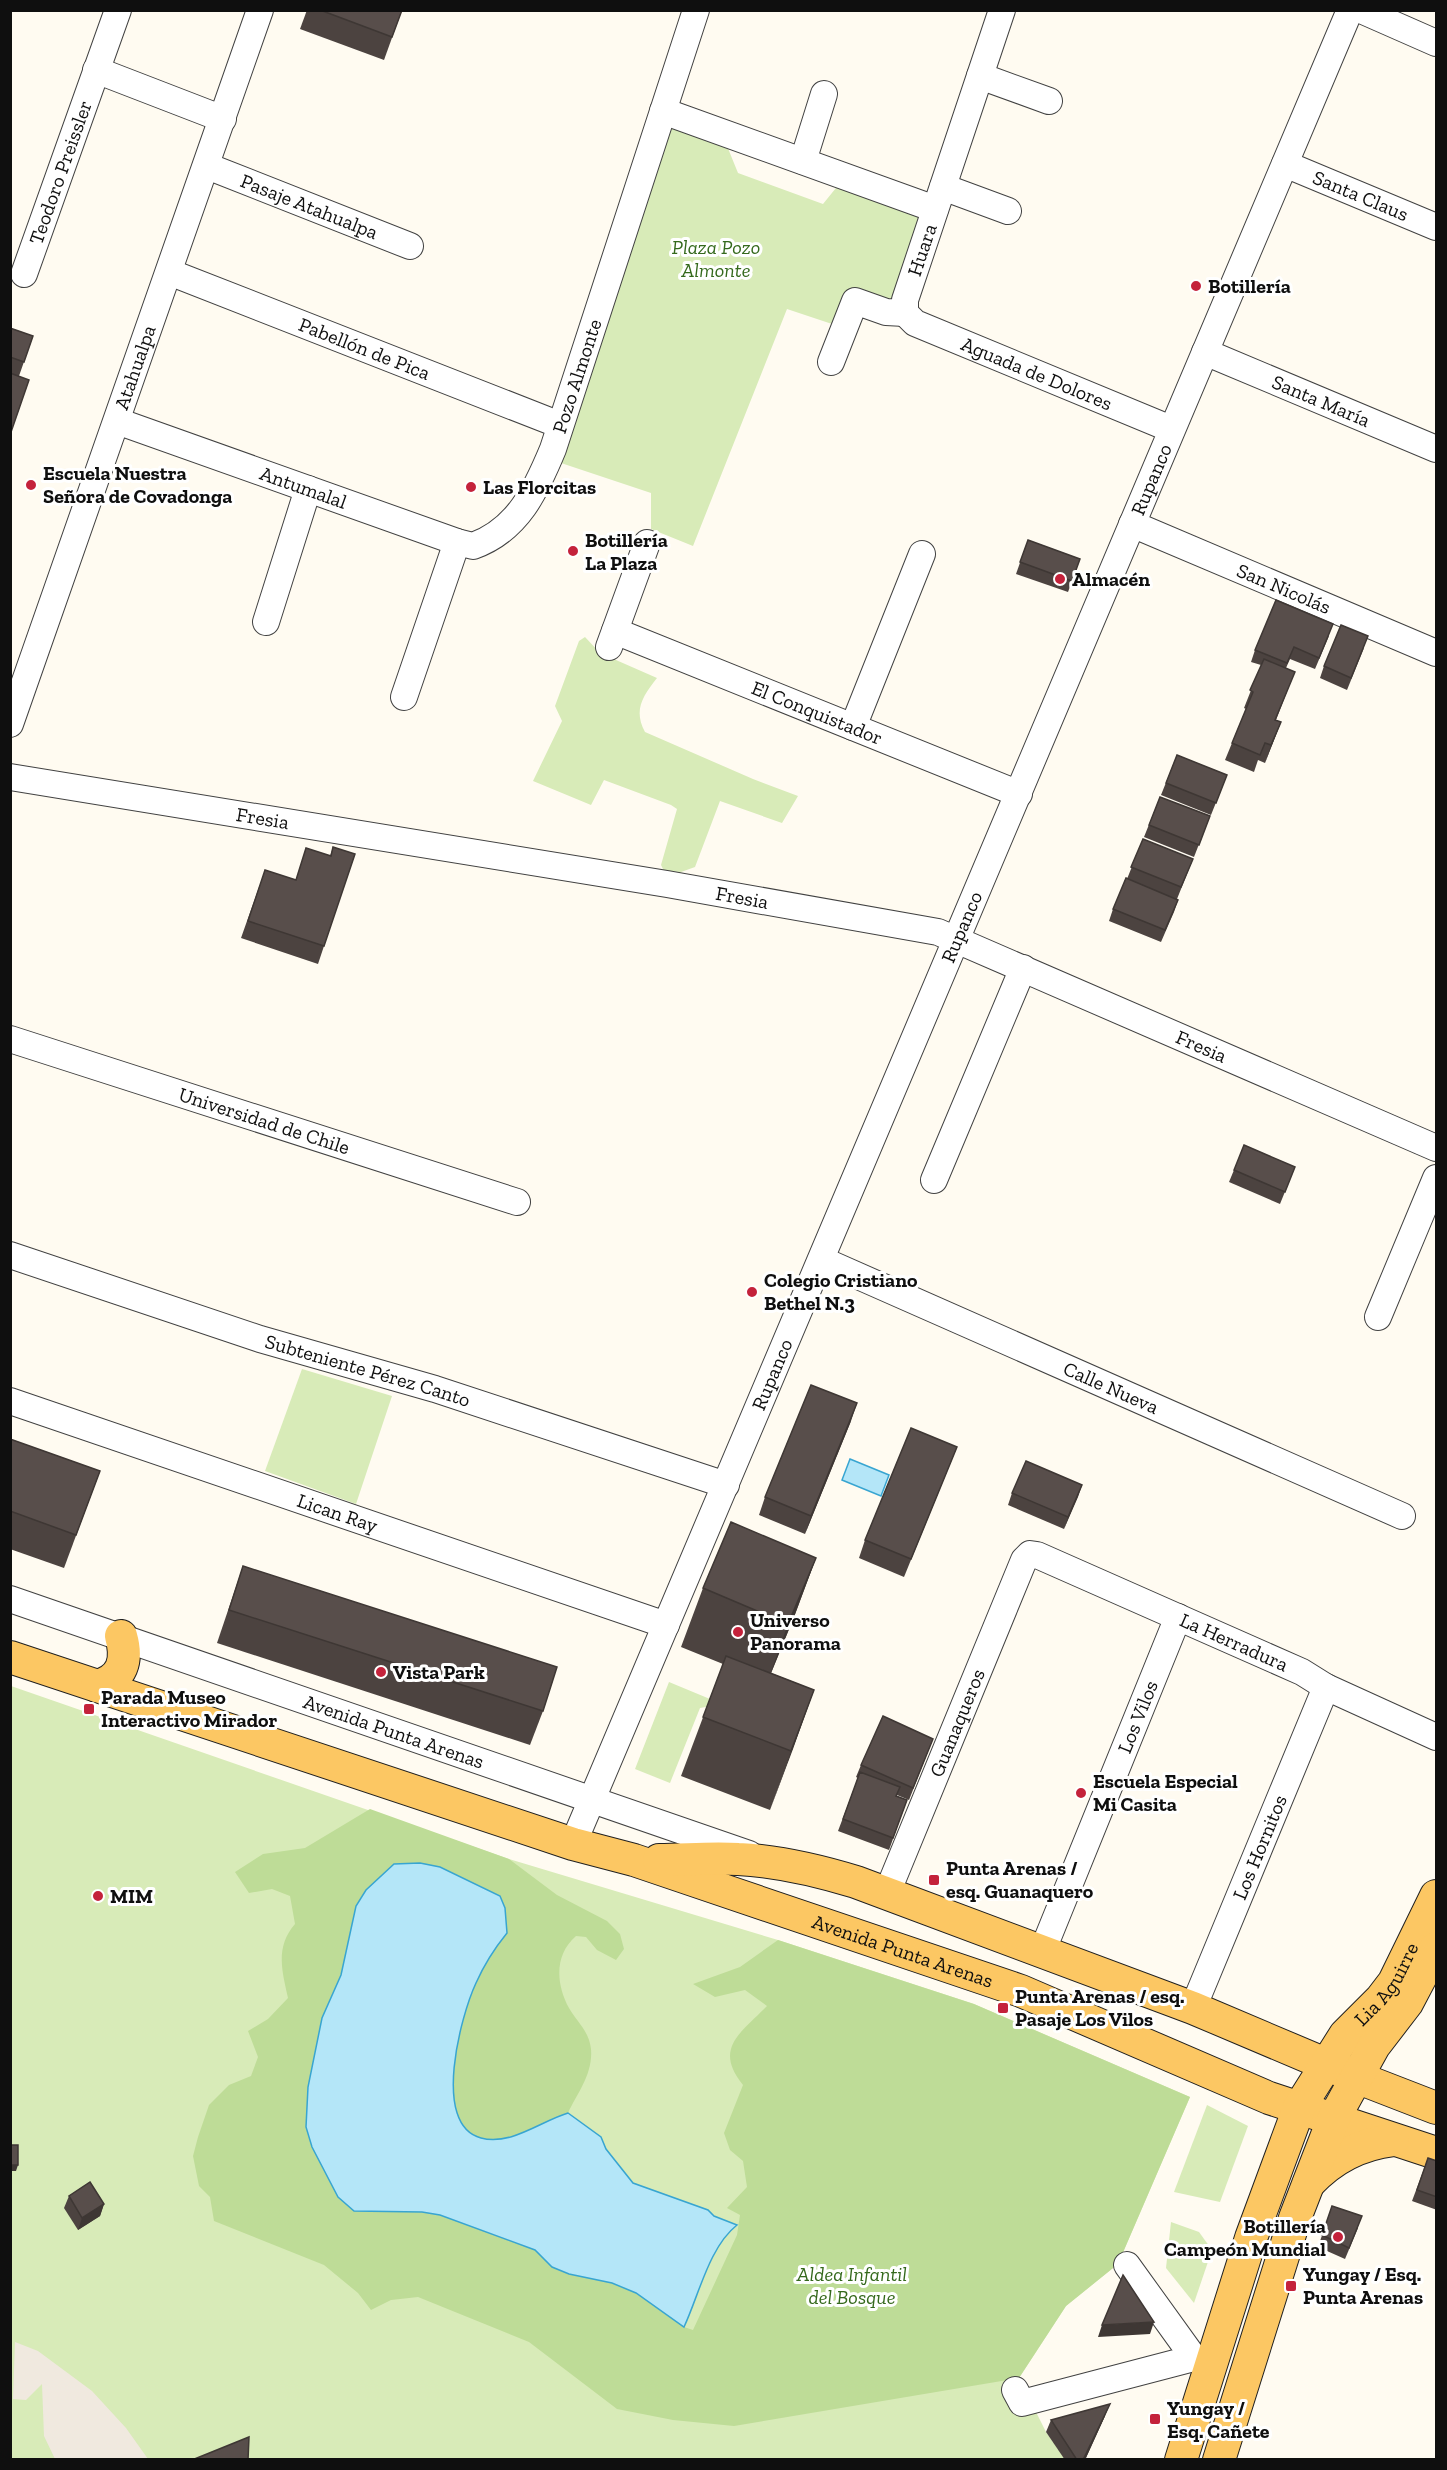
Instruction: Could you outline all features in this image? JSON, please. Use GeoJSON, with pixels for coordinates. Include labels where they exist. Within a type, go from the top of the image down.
{"type":"FeatureCollection","features":[{"type":"Feature","properties":{"kind":"main road"},"geometry":{"type":"LineString","coordinates":[[97,1686],[113,1679],[124,1665],[125,1651],[121,1636]]}},
{"type":"Feature","properties":{"kind":"main road","name":"Avenida Punta Arenas"},"geometry":{"type":"LineString","coordinates":[[10,1657],[573,1844],[634,1860],[1021,1991],[1133,2037],[1248,2089],[1333,2120],[1437,2153]]}},
{"type":"Feature","properties":{"kind":"main road","name":"Avenida Punta Arenas"},"geometry":{"type":"LineString","coordinates":[[634,1860],[732,1858],[778,1863],[824,1872],[887,1893],[1193,2008],[1356,2078],[1437,2108]]}},
{"type":"Feature","properties":{"kind":"main road","name":"Lia Aguirre"},"geometry":{"type":"LineString","coordinates":[[1181,2460],[1254,2228],[1299,2108],[1324,2064],[1351,2028],[1381,1999],[1394,1982],[1437,1896]]}},
{"type":"Feature","properties":{"kind":"main road","name":"Lia Aguirre"},"geometry":{"type":"LineString","coordinates":[[1219,2460],[1306,2186],[1333,2120],[1374,2046],[1407,2003],[1437,1948]]}},
{"type":"Feature","properties":{"kind":"main road"},"geometry":{"type":"LineString","coordinates":[[1306,2186],[1342,2156],[1369,2144],[1394,2140]]}},
{"type":"Feature","properties":{"kind":"street","name":"Teodoro Preissler"},"geometry":{"type":"LineString","coordinates":[[24,274],[118,10]]}},
{"type":"Feature","properties":{"kind":"street","name":"Atahualpa"},"geometry":{"type":"LineString","coordinates":[[10,724],[260,10]]}},
{"type":"Feature","properties":{"kind":"street","name":"Pozo Almonte"},"geometry":{"type":"LineString","coordinates":[[457,542],[473,546],[480,543],[522,511],[537,487],[560,425],[696,10]]}},
{"type":"Feature","properties":{"kind":"street","name":"Huara"},"geometry":{"type":"LineString","coordinates":[[905,314],[904,300],[1002,10]]}},
{"type":"Feature","properties":{"kind":"street","name":"Rupanco"},"geometry":{"type":"LineString","coordinates":[[573,1844],[958,940],[1350,10]]}},
{"type":"Feature","properties":{"kind":"street"},"geometry":{"type":"LineString","coordinates":[[1360,10],[1437,43]]}},
{"type":"Feature","properties":{"kind":"street"},"geometry":{"type":"LineString","coordinates":[[96,70],[223,119]]}},
{"type":"Feature","properties":{"kind":"street"},"geometry":{"type":"LineString","coordinates":[[980,76],[1049,101]]}},
{"type":"Feature","properties":{"kind":"street"},"geometry":{"type":"LineString","coordinates":[[803,161],[824,94]]}},
{"type":"Feature","properties":{"kind":"street"},"geometry":{"type":"LineString","coordinates":[[663,111],[803,161],[939,198],[1008,210]]}},
{"type":"Feature","properties":{"kind":"street","name":"Santa Claus"},"geometry":{"type":"LineString","coordinates":[[1285,164],[1437,227]]}},
{"type":"Feature","properties":{"kind":"street","name":"Pasaje Atahualpa"},"geometry":{"type":"LineString","coordinates":[[207,166],[410,246]]}},
{"type":"Feature","properties":{"kind":"street","name":"Pabellón de Pica"},"geometry":{"type":"LineString","coordinates":[[169,272],[560,425]]}},
{"type":"Feature","properties":{"kind":"street"},"geometry":{"type":"LineString","coordinates":[[831,362],[855,301],[886,312],[905,314]]}},
{"type":"Feature","properties":{"kind":"street","name":"Aguada de Dolores"},"geometry":{"type":"LineString","coordinates":[[905,314],[915,323],[1172,429]]}},
{"type":"Feature","properties":{"kind":"street","name":"Santa María"},"geometry":{"type":"LineString","coordinates":[[1205,352],[1437,449]]}},
{"type":"Feature","properties":{"kind":"street","name":"Antumalal"},"geometry":{"type":"LineString","coordinates":[[117,421],[457,542]]}},
{"type":"Feature","properties":{"kind":"street"},"geometry":{"type":"LineString","coordinates":[[266,622],[308,489]]}},
{"type":"Feature","properties":{"kind":"street","name":"San Nicolás"},"geometry":{"type":"LineString","coordinates":[[1132,525],[1437,654]]}},
{"type":"Feature","properties":{"kind":"street"},"geometry":{"type":"LineString","coordinates":[[404,697],[457,542]]}},
{"type":"Feature","properties":{"kind":"street","name":"El Conquistador"},"geometry":{"type":"LineString","coordinates":[[647,543],[612,639],[853,727],[1019,794]]}},
{"type":"Feature","properties":{"kind":"street"},"geometry":{"type":"LineString","coordinates":[[853,727],[922,554]]}},
{"type":"Feature","properties":{"kind":"street","name":"Fresia"},"geometry":{"type":"LineString","coordinates":[[10,777],[918,927],[958,940],[1437,1148]]}},
{"type":"Feature","properties":{"kind":"street"},"geometry":{"type":"LineString","coordinates":[[934,1180],[1023,968]]}},
{"type":"Feature","properties":{"kind":"street","name":"Universidad de Chile"},"geometry":{"type":"LineString","coordinates":[[10,1040],[517,1202]]}},
{"type":"Feature","properties":{"kind":"street"},"geometry":{"type":"LineString","coordinates":[[1378,1317],[1437,1178]]}},
{"type":"Feature","properties":{"kind":"street","name":"Subteniente Pérez Canto"},"geometry":{"type":"LineString","coordinates":[[10,1255],[260,1339],[393,1376],[726,1485]]}},
{"type":"Feature","properties":{"kind":"street","name":"Calle Nueva"},"geometry":{"type":"LineString","coordinates":[[822,1260],[1402,1516]]}},
{"type":"Feature","properties":{"kind":"street","name":"Lican Ray"},"geometry":{"type":"LineString","coordinates":[[10,1401],[666,1624]]}},
{"type":"Feature","properties":{"kind":"street","name":"La Herradura"},"geometry":{"type":"LineString","coordinates":[[1030,1554],[1037,1554],[1302,1672],[1326,1688],[1437,1737]]}},
{"type":"Feature","properties":{"kind":"street","name":"Guanaqueros"},"geometry":{"type":"LineString","coordinates":[[887,1893],[1024,1560],[1030,1554]]}},
{"type":"Feature","properties":{"kind":"street","name":"Avenida Punta Arenas"},"geometry":{"type":"LineString","coordinates":[[10,1599],[778,1863]]}},
{"type":"Feature","properties":{"kind":"street","name":"Los Vilos"},"geometry":{"type":"LineString","coordinates":[[1042,1952],[1178,1617]]}},
{"type":"Feature","properties":{"kind":"street","name":"Los Hornitos"},"geometry":{"type":"LineString","coordinates":[[1193,2008],[1326,1688]]}},
{"type":"Feature","properties":{"kind":"street"},"geometry":{"type":"LineString","coordinates":[[1014,2390],[1022,2403],[1194,2358],[1127,2265]]}},
{"type":"Feature","properties":{"kind":"green space","name":"Plaza Pozo Almonte"},"geometry":{"type":"Polygon","coordinates":[[[672,124],[725,141],[738,173],[823,204],[840,183],[916,210],[924,227],[893,306],[850,290],[835,325],[787,309],[693,546],[651,529],[651,493],[555,461],[672,124]]]}},
{"type":"Feature","properties":{"kind":"green space"},"geometry":{"type":"Polygon","coordinates":[[[585,637],[600,653],[657,678],[641,704],[641,724],[645,732],[798,796],[782,823],[720,801],[695,867],[681,872],[664,871],[661,865],[677,809],[604,780],[591,805],[533,781],[562,721],[555,706],[579,641],[585,637]]]}},
{"type":"Feature","properties":{"kind":"green space"},"geometry":{"type":"Polygon","coordinates":[[[302,1369],[392,1396],[356,1504],[265,1471],[302,1369]]]}},
{"type":"Feature","properties":{"kind":"green space"},"geometry":{"type":"Polygon","coordinates":[[[669,1682],[722,1704],[700,1708],[670,1783],[635,1769],[669,1682]]]}},
{"type":"Feature","properties":{"kind":"green space","name":"Aldea Infantil del Bosque"},"geometry":{"type":"Polygon","coordinates":[[[11,1686],[509,1859],[778,1940],[974,2004],[1190,2097],[1118,2264],[1066,2306],[1019,2378],[1046,2432],[1065,2459],[11,2460],[11,1686]]]}},
{"type":"Feature","properties":{"kind":"green space","name":"Aldea Infantil del Bosque"},"geometry":{"type":"Polygon","coordinates":[[[370,1809],[509,1859],[557,1895],[607,1921],[620,1934],[624,1949],[616,1960],[597,1950],[586,1937],[576,1936],[564,1952],[559,1970],[562,1989],[569,2008],[585,2032],[591,2049],[590,2067],[568,2113],[515,2136],[492,2140],[481,2138],[466,2129],[457,2113],[453,2092],[454,2068],[463,2019],[470,1998],[486,1963],[507,1933],[500,1896],[474,1884],[394,1864],[367,1890],[356,1906],[341,1975],[322,2018],[317,2045],[374,2212],[422,2212],[440,2215],[481,2230],[535,2250],[552,2267],[569,2274],[612,2283],[636,2293],[684,2327],[693,2330],[737,2235],[740,2215],[727,2208],[747,2187],[743,2161],[730,2150],[724,2133],[743,2085],[730,2061],[731,2051],[740,2033],[767,2006],[745,1990],[715,1997],[693,1984],[740,1967],[778,1940],[974,2004],[1190,2097],[1118,2264],[1066,2306],[1019,2378],[734,2426],[673,2420],[617,2409],[529,2342],[418,2297],[391,2300],[371,2310],[358,2293],[324,2265],[214,2221],[210,2197],[199,2186],[193,2156],[198,2137],[209,2105],[229,2085],[251,2076],[258,2057],[248,2031],[268,2019],[288,1998],[282,1969],[282,1950],[295,1924],[290,1896],[272,1889],[249,1893],[235,1872],[263,1854],[305,1848],[370,1809]]]}},
{"type":"Feature","properties":{"kind":"green space"},"geometry":{"type":"Polygon","coordinates":[[[1207,2105],[1248,2126],[1220,2202],[1174,2192],[1207,2105]]]}},
{"type":"Feature","properties":{"kind":"green space"},"geometry":{"type":"Polygon","coordinates":[[[1171,2222],[1199,2232],[1212,2250],[1194,2303],[1166,2268],[1171,2222]]]}},
{"type":"Feature","properties":{"kind":"shaded area"},"geometry":{"type":"Polygon","coordinates":[[[15,2342],[38,2351],[92,2391],[126,2428],[148,2459],[55,2459],[44,2436],[42,2384],[26,2400],[13,2399],[15,2342]]]}},
{"type":"Feature","properties":{"kind":"water"},"geometry":{"type":"Polygon","coordinates":[[[850,1459],[889,1475],[881,1496],[842,1480],[850,1459]]]}},
{"type":"Feature","properties":{"kind":"water"},"geometry":{"type":"Polygon","coordinates":[[[420,1863],[440,1867],[500,1896],[505,1908],[507,1933],[490,1957],[476,1983],[463,2019],[458,2043],[453,2092],[457,2113],[466,2129],[481,2138],[503,2139],[568,2113],[601,2137],[606,2149],[633,2183],[708,2210],[714,2216],[737,2225],[727,2234],[712,2259],[684,2327],[636,2293],[612,2283],[569,2274],[552,2267],[535,2250],[440,2215],[422,2212],[354,2211],[338,2197],[312,2147],[306,2127],[308,2087],[322,2018],[341,1975],[356,1906],[366,1890],[394,1864],[420,1863]]]}},
{"type":"Feature","properties":{"kind":"building"},"geometry":{"type":"Polygon","coordinates":[[[320,10],[402,10],[392,37],[320,10]]]}},
{"type":"Feature","properties":{"kind":"building"},"geometry":{"type":"Polygon","coordinates":[[[10,328],[33,336],[24,362],[10,357],[10,328]]]}},
{"type":"Feature","properties":{"kind":"building"},"geometry":{"type":"Polygon","coordinates":[[[10,373],[29,380],[10,435],[10,373]]]}},
{"type":"Feature","properties":{"kind":"building"},"geometry":{"type":"Polygon","coordinates":[[[1028,540],[1080,559],[1072,581],[1020,562],[1028,540]]]}},
{"type":"Feature","properties":{"kind":"building"},"geometry":{"type":"Polygon","coordinates":[[[1276,600],[1333,624],[1319,658],[1294,647],[1287,663],[1255,650],[1276,600]]]}},
{"type":"Feature","properties":{"kind":"building"},"geometry":{"type":"Polygon","coordinates":[[[1341,625],[1368,636],[1351,678],[1324,666],[1341,625]]]}},
{"type":"Feature","properties":{"kind":"building"},"geometry":{"type":"Polygon","coordinates":[[[1264,659],[1295,672],[1275,720],[1281,722],[1271,745],[1265,743],[1260,755],[1232,743],[1253,692],[1250,690],[1264,659]]]}},
{"type":"Feature","properties":{"kind":"building"},"geometry":{"type":"Polygon","coordinates":[[[1177,755],[1227,775],[1216,803],[1166,783],[1177,755]]]}},
{"type":"Feature","properties":{"kind":"building"},"geometry":{"type":"Polygon","coordinates":[[[1160,797],[1210,816],[1199,845],[1149,825],[1160,797]]]}},
{"type":"Feature","properties":{"kind":"building"},"geometry":{"type":"Polygon","coordinates":[[[1143,839],[1193,859],[1181,887],[1131,867],[1143,839]]]}},
{"type":"Feature","properties":{"kind":"building"},"geometry":{"type":"Polygon","coordinates":[[[333,847],[355,854],[324,946],[248,921],[265,870],[296,880],[306,848],[331,856],[333,847]]]}},
{"type":"Feature","properties":{"kind":"building"},"geometry":{"type":"Polygon","coordinates":[[[1126,878],[1178,900],[1165,930],[1113,909],[1126,878]]]}},
{"type":"Feature","properties":{"kind":"building"},"geometry":{"type":"Polygon","coordinates":[[[1244,1145],[1295,1167],[1285,1192],[1234,1170],[1244,1145]]]}},
{"type":"Feature","properties":{"kind":"building"},"geometry":{"type":"Polygon","coordinates":[[[811,1385],[857,1403],[811,1516],[765,1497],[811,1385]]]}},
{"type":"Feature","properties":{"kind":"building"},"geometry":{"type":"Polygon","coordinates":[[[911,1428],[957,1447],[911,1559],[865,1540],[911,1428]]]}},
{"type":"Feature","properties":{"kind":"building"},"geometry":{"type":"Polygon","coordinates":[[[10,1439],[100,1471],[76,1535],[10,1511],[10,1439]]]}},
{"type":"Feature","properties":{"kind":"building"},"geometry":{"type":"Polygon","coordinates":[[[1026,1461],[1082,1485],[1068,1517],[1012,1493],[1026,1461]]]}},
{"type":"Feature","properties":{"kind":"building"},"geometry":{"type":"Polygon","coordinates":[[[731,1522],[816,1558],[788,1624],[703,1588],[731,1522]]]}},
{"type":"Feature","properties":{"kind":"building"},"geometry":{"type":"Polygon","coordinates":[[[243,1566],[557,1667],[543,1711],[229,1610],[243,1566]]]}},
{"type":"Feature","properties":{"kind":"building"},"geometry":{"type":"Polygon","coordinates":[[[726,1656],[814,1690],[791,1751],[703,1717],[726,1656]]]}},
{"type":"Feature","properties":{"kind":"building"},"geometry":{"type":"Polygon","coordinates":[[[883,1716],[933,1739],[913,1788],[861,1765],[883,1716]]]}},
{"type":"Feature","properties":{"kind":"building"},"geometry":{"type":"Polygon","coordinates":[[[860,1772],[900,1787],[896,1796],[907,1800],[893,1838],[843,1819],[860,1772]]]}},
{"type":"Feature","properties":{"kind":"building"},"geometry":{"type":"Polygon","coordinates":[[[10,2145],[18,2145],[18,2165],[10,2165],[10,2145]]]}},
{"type":"Feature","properties":{"kind":"building"},"geometry":{"type":"Polygon","coordinates":[[[1428,2158],[1437,2161],[1437,2197],[1417,2190],[1428,2158]]]}},
{"type":"Feature","properties":{"kind":"building"},"geometry":{"type":"Polygon","coordinates":[[[90,2182],[104,2204],[82,2218],[69,2196],[90,2182]]]}},
{"type":"Feature","properties":{"kind":"building","name":"Botillería Campeón Mundial"},"geometry":{"type":"Polygon","coordinates":[[[1332,2206],[1362,2216],[1349,2248],[1322,2235],[1332,2206]]]}},
{"type":"Feature","properties":{"kind":"building"},"geometry":{"type":"Polygon","coordinates":[[[1123,2275],[1154,2322],[1102,2325],[1123,2275]]]}},
{"type":"Feature","properties":{"kind":"building"},"geometry":{"type":"Polygon","coordinates":[[[1110,2404],[1083,2460],[1077,2460],[1051,2420],[1110,2404]]]}},
{"type":"Feature","properties":{"kind":"building"},"geometry":{"type":"Polygon","coordinates":[[[249,2437],[248,2460],[192,2460],[249,2437]]]}},
{"type":"Feature","properties":{"kind":"place","name":"Botillería"},"geometry":{"type":"Point","coordinates":[1196,286]}},
{"type":"Feature","properties":{"kind":"place","name":"Escuela Nuestra Señora de Covadonga"},"geometry":{"type":"Point","coordinates":[31,485]}},
{"type":"Feature","properties":{"kind":"place","name":"Las Florcitas"},"geometry":{"type":"Point","coordinates":[471,487]}},
{"type":"Feature","properties":{"kind":"place","name":"Botillería La Plaza"},"geometry":{"type":"Point","coordinates":[573,551]}},
{"type":"Feature","properties":{"kind":"place","name":"Almacén"},"geometry":{"type":"Point","coordinates":[1060,579]}},
{"type":"Feature","properties":{"kind":"place","name":"Colegio Cristiano Bethel N.3"},"geometry":{"type":"Point","coordinates":[752,1292]}},
{"type":"Feature","properties":{"kind":"place","name":"Universo Panorama"},"geometry":{"type":"Point","coordinates":[738,1632]}},
{"type":"Feature","properties":{"kind":"place","name":"Vista Park"},"geometry":{"type":"Point","coordinates":[381,1672]}},
{"type":"Feature","properties":{"kind":"place","name":"Parada Museo Interactivo Mirador"},"geometry":{"type":"Point","coordinates":[89,1709]}},
{"type":"Feature","properties":{"kind":"place","name":"Escuela Especial Mi Casita"},"geometry":{"type":"Point","coordinates":[1081,1793]}},
{"type":"Feature","properties":{"kind":"place","name":"Punta Arenas / esq. Guanaquero"},"geometry":{"type":"Point","coordinates":[934,1880]}},
{"type":"Feature","properties":{"kind":"place","name":"MIM"},"geometry":{"type":"Point","coordinates":[98,1896]}},
{"type":"Feature","properties":{"kind":"place","name":"Punta Arenas / esq. Pasaje Los Vilos"},"geometry":{"type":"Point","coordinates":[1003,2008]}},
{"type":"Feature","properties":{"kind":"place","name":"Botillería Campeón Mundial"},"geometry":{"type":"Point","coordinates":[1338,2237]}},
{"type":"Feature","properties":{"kind":"place","name":"Yungay / Esq. Punta Arenas"},"geometry":{"type":"Point","coordinates":[1291,2286]}},
{"type":"Feature","properties":{"kind":"place","name":"Yungay / Esq. Cañete"},"geometry":{"type":"Point","coordinates":[1155,2419]}}]}
